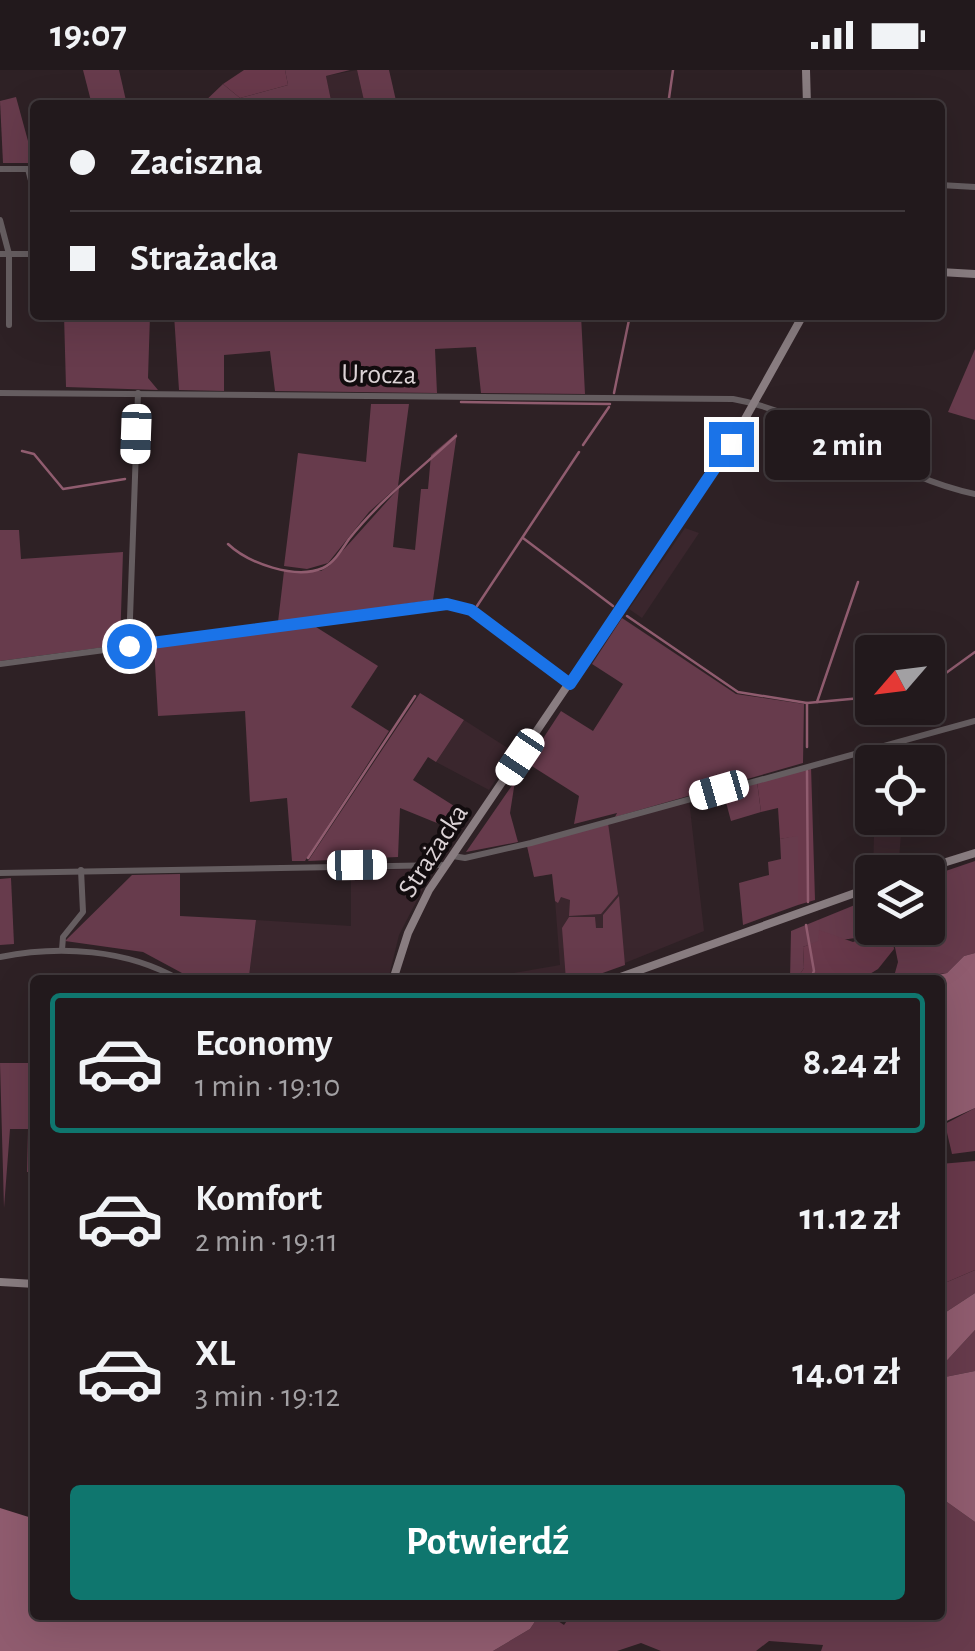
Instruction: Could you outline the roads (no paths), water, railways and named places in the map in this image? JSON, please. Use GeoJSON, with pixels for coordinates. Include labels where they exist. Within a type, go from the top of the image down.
{"type":"FeatureCollection","features":[{"type":"Feature","properties":{"kind":"street"},"geometry":{"type":"LineString","coordinates":[[806,70],[807,100]]}},
{"type":"Feature","properties":{"kind":"street"},"geometry":{"type":"LineString","coordinates":[[0,169],[30,169]]}},
{"type":"Feature","properties":{"kind":"street"},"geometry":{"type":"LineString","coordinates":[[945,185],[975,186]]}},
{"type":"Feature","properties":{"kind":"street"},"geometry":{"type":"LineString","coordinates":[[0,220],[9,325]]}},
{"type":"Feature","properties":{"kind":"street"},"geometry":{"type":"LineString","coordinates":[[4,254],[30,254]]}},
{"type":"Feature","properties":{"kind":"street"},"geometry":{"type":"LineString","coordinates":[[945,272],[975,274]]}},
{"type":"Feature","properties":{"kind":"street","name":"Strażacka"},"geometry":{"type":"LineString","coordinates":[[395,975],[414,918],[446,864],[758,402],[801,320]]}},
{"type":"Feature","properties":{"kind":"street","name":"Urocza"},"geometry":{"type":"LineString","coordinates":[[0,393],[710,398],[758,402]]}},
{"type":"Feature","properties":{"kind":"street"},"geometry":{"type":"LineString","coordinates":[[129,646],[138,393]]}},
{"type":"Feature","properties":{"kind":"street"},"geometry":{"type":"LineString","coordinates":[[758,402],[916,474],[975,494]]}},
{"type":"Feature","properties":{"kind":"street"},"geometry":{"type":"LineString","coordinates":[[0,664],[447,604],[471,610],[570,684]]}},
{"type":"Feature","properties":{"kind":"street"},"geometry":{"type":"LineString","coordinates":[[453,856],[465,858],[531,843],[975,720]]}},
{"type":"Feature","properties":{"kind":"street"},"geometry":{"type":"LineString","coordinates":[[945,862],[975,853]]}},
{"type":"Feature","properties":{"kind":"street"},"geometry":{"type":"LineString","coordinates":[[0,872],[446,864]]}},
{"type":"Feature","properties":{"kind":"street"},"geometry":{"type":"LineString","coordinates":[[62,950],[63,937],[83,912],[82,870]]}},
{"type":"Feature","properties":{"kind":"street"},"geometry":{"type":"LineString","coordinates":[[626,975],[855,893]]}},
{"type":"Feature","properties":{"kind":"street"},"geometry":{"type":"LineString","coordinates":[[0,957],[62,950],[138,961],[169,975]]}},
{"type":"Feature","properties":{"kind":"street"},"geometry":{"type":"LineString","coordinates":[[0,1282],[30,1284]]}},
{"type":"Feature","properties":{"kind":"waterway"},"geometry":{"type":"LineString","coordinates":[[669,100],[673,70]]}},
{"type":"Feature","properties":{"kind":"waterway"},"geometry":{"type":"LineString","coordinates":[[614,393],[629,320]]}},
{"type":"Feature","properties":{"kind":"waterway"},"geometry":{"type":"LineString","coordinates":[[461,402],[610,404]]}},
{"type":"Feature","properties":{"kind":"waterway"},"geometry":{"type":"LineString","coordinates":[[583,445],[609,407]]}},
{"type":"Feature","properties":{"kind":"waterway"},"geometry":{"type":"LineString","coordinates":[[228,544],[272,568],[299,572],[323,568],[374,511],[456,436]]}},
{"type":"Feature","properties":{"kind":"waterway"},"geometry":{"type":"LineString","coordinates":[[22,451],[34,454],[63,489],[125,479]]}},
{"type":"Feature","properties":{"kind":"waterway"},"geometry":{"type":"LineString","coordinates":[[477,606],[579,452]]}},
{"type":"Feature","properties":{"kind":"waterway"},"geometry":{"type":"LineString","coordinates":[[523,538],[613,606]]}},
{"type":"Feature","properties":{"kind":"waterway"},"geometry":{"type":"LineString","coordinates":[[817,702],[858,582]]}},
{"type":"Feature","properties":{"kind":"waterway"},"geometry":{"type":"LineString","coordinates":[[627,616],[738,692],[807,703]]}},
{"type":"Feature","properties":{"kind":"waterway"},"geometry":{"type":"LineString","coordinates":[[945,674],[975,652]]}},
{"type":"Feature","properties":{"kind":"waterway"},"geometry":{"type":"LineString","coordinates":[[308,858],[415,696]]}},
{"type":"Feature","properties":{"kind":"waterway"},"geometry":{"type":"LineString","coordinates":[[807,747],[807,703],[855,699]]}},
{"type":"Feature","properties":{"kind":"waterway"},"geometry":{"type":"LineString","coordinates":[[807,771],[808,902]]}},
{"type":"Feature","properties":{"kind":"waterway"},"geometry":{"type":"LineString","coordinates":[[806,925],[812,975]]}}]}
